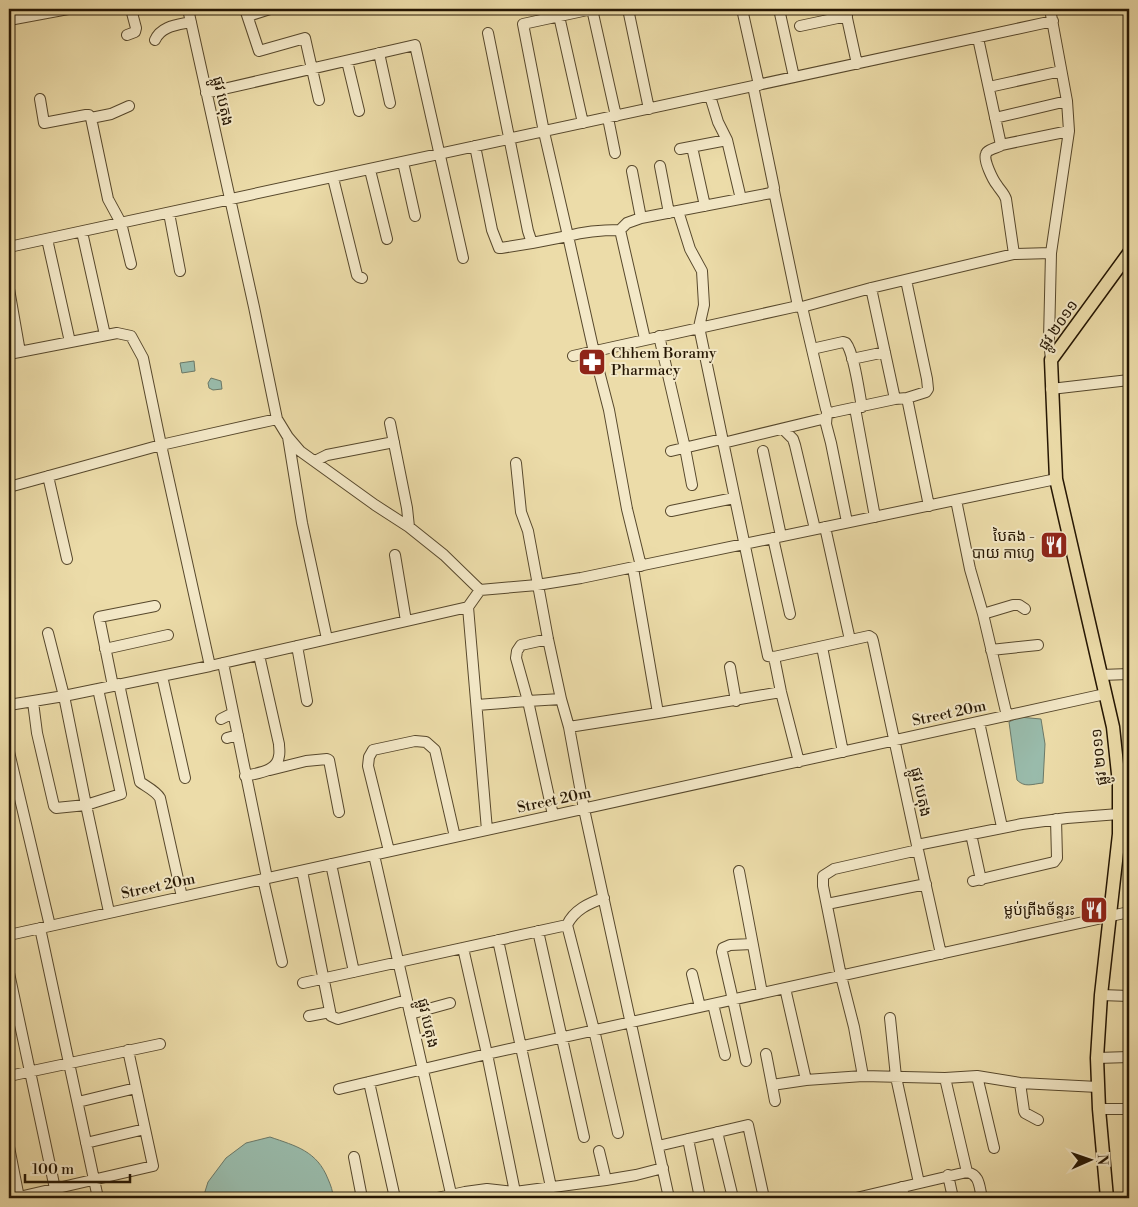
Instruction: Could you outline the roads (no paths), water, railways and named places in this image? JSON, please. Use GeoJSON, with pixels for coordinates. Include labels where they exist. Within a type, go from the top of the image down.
{"type":"FeatureCollection","features":[{"type":"Feature","properties":{"kind":"main road","name":"ផ្លូវ ២០១១"},"geometry":{"type":"LineString","coordinates":[[1107,1198],[1099,1109],[1097,1058],[1101,995],[1122,808],[1113,727],[1056,479],[1051,360],[1129,253]]}},
{"type":"Feature","properties":{"kind":"street"},"geometry":{"type":"LineString","coordinates":[[9,20],[65,9]]}},
{"type":"Feature","properties":{"kind":"street"},"geometry":{"type":"LineString","coordinates":[[127,35],[135,32],[136,28],[131,9]]}},
{"type":"Feature","properties":{"kind":"street","name":"ផ្លូវ បេតុង"},"geometry":{"type":"LineString","coordinates":[[188,9],[277,419],[288,437]]}},
{"type":"Feature","properties":{"kind":"street"},"geometry":{"type":"LineString","coordinates":[[270,9],[247,12],[259,51],[305,38],[319,100]]}},
{"type":"Feature","properties":{"kind":"street"},"geometry":{"type":"LineString","coordinates":[[615,153],[612,117],[592,9],[523,24],[544,132],[608,410],[637,567],[658,713]]}},
{"type":"Feature","properties":{"kind":"street"},"geometry":{"type":"LineString","coordinates":[[628,9],[650,109]]}},
{"type":"Feature","properties":{"kind":"street"},"geometry":{"type":"LineString","coordinates":[[742,9],[774,191],[826,409],[826,424],[847,522]]}},
{"type":"Feature","properties":{"kind":"street"},"geometry":{"type":"LineString","coordinates":[[779,9],[794,77]]}},
{"type":"Feature","properties":{"kind":"street"},"geometry":{"type":"LineString","coordinates":[[1050,9],[1067,101],[1069,131],[1051,253],[1049,340],[1051,360]]}},
{"type":"Feature","properties":{"kind":"street"},"geometry":{"type":"LineString","coordinates":[[800,26],[846,12],[857,64]]}},
{"type":"Feature","properties":{"kind":"street"},"geometry":{"type":"LineString","coordinates":[[559,16],[583,123]]}},
{"type":"Feature","properties":{"kind":"street"},"geometry":{"type":"LineString","coordinates":[[9,247],[1053,21]]}},
{"type":"Feature","properties":{"kind":"street"},"geometry":{"type":"LineString","coordinates":[[155,40],[158,33],[172,26],[191,22]]}},
{"type":"Feature","properties":{"kind":"street"},"geometry":{"type":"LineString","coordinates":[[488,33],[532,243]]}},
{"type":"Feature","properties":{"kind":"street"},"geometry":{"type":"LineString","coordinates":[[978,38],[1001,144]]}},
{"type":"Feature","properties":{"kind":"street"},"geometry":{"type":"LineString","coordinates":[[206,93],[415,45],[463,258]]}},
{"type":"Feature","properties":{"kind":"street"},"geometry":{"type":"LineString","coordinates":[[379,53],[390,103]]}},
{"type":"Feature","properties":{"kind":"street"},"geometry":{"type":"LineString","coordinates":[[347,61],[359,111]]}},
{"type":"Feature","properties":{"kind":"street"},"geometry":{"type":"LineString","coordinates":[[989,87],[1061,71]]}},
{"type":"Feature","properties":{"kind":"street"},"geometry":{"type":"LineString","coordinates":[[710,96],[718,122],[727,140],[741,199]]}},
{"type":"Feature","properties":{"kind":"street"},"geometry":{"type":"LineString","coordinates":[[40,100],[44,123],[86,115],[91,118],[111,114],[129,106]]}},
{"type":"Feature","properties":{"kind":"street"},"geometry":{"type":"LineString","coordinates":[[995,118],[1067,101]]}},
{"type":"Feature","properties":{"kind":"street"},"geometry":{"type":"LineString","coordinates":[[91,118],[108,199],[121,223],[131,264]]}},
{"type":"Feature","properties":{"kind":"street"},"geometry":{"type":"LineString","coordinates":[[1014,254],[1006,199],[993,178],[985,157],[986,152],[1001,144],[1069,131]]}},
{"type":"Feature","properties":{"kind":"street"},"geometry":{"type":"LineString","coordinates":[[680,149],[727,140]]}},
{"type":"Feature","properties":{"kind":"street"},"geometry":{"type":"LineString","coordinates":[[475,146],[492,230],[499,248],[599,230],[620,230],[627,223],[641,218],[774,191]]}},
{"type":"Feature","properties":{"kind":"street"},"geometry":{"type":"LineString","coordinates":[[692,147],[705,206]]}},
{"type":"Feature","properties":{"kind":"street"},"geometry":{"type":"LineString","coordinates":[[403,162],[415,216]]}},
{"type":"Feature","properties":{"kind":"street"},"geometry":{"type":"LineString","coordinates":[[660,166],[674,212],[690,250],[702,271],[704,304],[699,327],[768,656],[774,658],[850,640],[820,528],[795,445],[793,439],[783,428]]}},
{"type":"Feature","properties":{"kind":"street"},"geometry":{"type":"LineString","coordinates":[[370,170],[387,239]]}},
{"type":"Feature","properties":{"kind":"street"},"geometry":{"type":"LineString","coordinates":[[632,171],[641,218]]}},
{"type":"Feature","properties":{"kind":"street"},"geometry":{"type":"LineString","coordinates":[[333,178],[357,275],[359,278],[362,278]]}},
{"type":"Feature","properties":{"kind":"street"},"geometry":{"type":"LineString","coordinates":[[169,213],[180,271]]}},
{"type":"Feature","properties":{"kind":"street"},"geometry":{"type":"LineString","coordinates":[[620,230],[645,339]]}},
{"type":"Feature","properties":{"kind":"street"},"geometry":{"type":"LineString","coordinates":[[82,232],[105,335]]}},
{"type":"Feature","properties":{"kind":"street"},"geometry":{"type":"LineString","coordinates":[[48,239],[70,342]]}},
{"type":"Feature","properties":{"kind":"street"},"geometry":{"type":"LineString","coordinates":[[573,356],[800,306],[1014,254],[1051,253]]}},
{"type":"Feature","properties":{"kind":"street"},"geometry":{"type":"LineString","coordinates":[[671,451],[783,428],[830,413],[907,398],[926,392],[928,389],[925,370],[906,280]]}},
{"type":"Feature","properties":{"kind":"street"},"geometry":{"type":"LineString","coordinates":[[871,288],[895,400]]}},
{"type":"Feature","properties":{"kind":"street"},"geometry":{"type":"LineString","coordinates":[[9,289],[20,352]]}},
{"type":"Feature","properties":{"kind":"street"},"geometry":{"type":"LineString","coordinates":[[9,354],[117,333],[131,336],[142,353],[210,666]]}},
{"type":"Feature","properties":{"kind":"street"},"geometry":{"type":"LineString","coordinates":[[659,336],[692,485]]}},
{"type":"Feature","properties":{"kind":"street"},"geometry":{"type":"LineString","coordinates":[[812,349],[843,342],[849,346],[875,516]]}},
{"type":"Feature","properties":{"kind":"street"},"geometry":{"type":"LineString","coordinates":[[852,359],[885,352]]}},
{"type":"Feature","properties":{"kind":"street"},"geometry":{"type":"LineString","coordinates":[[1051,389],[1129,380]]}},
{"type":"Feature","properties":{"kind":"street"},"geometry":{"type":"LineString","coordinates":[[907,398],[928,506]]}},
{"type":"Feature","properties":{"kind":"street"},"geometry":{"type":"LineString","coordinates":[[9,487],[161,445],[277,419]]}},
{"type":"Feature","properties":{"kind":"street"},"geometry":{"type":"LineString","coordinates":[[390,423],[408,508],[409,527]]}},
{"type":"Feature","properties":{"kind":"street"},"geometry":{"type":"LineString","coordinates":[[288,437],[300,451],[409,527],[444,554],[480,590]]}},
{"type":"Feature","properties":{"kind":"street"},"geometry":{"type":"LineString","coordinates":[[288,437],[302,523],[327,639]]}},
{"type":"Feature","properties":{"kind":"street"},"geometry":{"type":"LineString","coordinates":[[315,461],[327,455],[394,442]]}},
{"type":"Feature","properties":{"kind":"street"},"geometry":{"type":"LineString","coordinates":[[764,451],[790,614]]}},
{"type":"Feature","properties":{"kind":"street"},"geometry":{"type":"LineString","coordinates":[[516,463],[521,512],[528,531],[548,639],[569,727],[584,809],[669,1198]]}},
{"type":"Feature","properties":{"kind":"street"},"geometry":{"type":"LineString","coordinates":[[48,476],[66,558]]}},
{"type":"Feature","properties":{"kind":"street"},"geometry":{"type":"LineString","coordinates":[[480,590],[537,585],[581,578],[1056,479]]}},
{"type":"Feature","properties":{"kind":"street"},"geometry":{"type":"LineString","coordinates":[[670,511],[734,498]]}},
{"type":"Feature","properties":{"kind":"street"},"geometry":{"type":"LineString","coordinates":[[956,500],[970,569],[983,614],[1007,716]]}},
{"type":"Feature","properties":{"kind":"street"},"geometry":{"type":"LineString","coordinates":[[395,555],[406,622]]}},
{"type":"Feature","properties":{"kind":"street"},"geometry":{"type":"LineString","coordinates":[[480,590],[468,608],[487,830]]}},
{"type":"Feature","properties":{"kind":"street"},"geometry":{"type":"LineString","coordinates":[[983,614],[1013,604],[1025,609]]}},
{"type":"Feature","properties":{"kind":"street"},"geometry":{"type":"LineString","coordinates":[[154,606],[99,617],[140,782],[157,793],[160,798],[182,897]]}},
{"type":"Feature","properties":{"kind":"street"},"geometry":{"type":"LineString","coordinates":[[9,705],[64,696],[210,666],[468,608]]}},
{"type":"Feature","properties":{"kind":"street"},"geometry":{"type":"LineString","coordinates":[[48,633],[64,696],[109,912]]}},
{"type":"Feature","properties":{"kind":"street"},"geometry":{"type":"LineString","coordinates":[[106,649],[168,635]]}},
{"type":"Feature","properties":{"kind":"street","name":"ផ្លូវ បេតុង"},"geometry":{"type":"LineString","coordinates":[[850,640],[869,636],[873,641],[941,954]]}},
{"type":"Feature","properties":{"kind":"street"},"geometry":{"type":"LineString","coordinates":[[548,639],[521,646],[516,658],[528,701],[553,816]]}},
{"type":"Feature","properties":{"kind":"street"},"geometry":{"type":"LineString","coordinates":[[991,650],[1038,645]]}},
{"type":"Feature","properties":{"kind":"street"},"geometry":{"type":"LineString","coordinates":[[297,646],[307,701]]}},
{"type":"Feature","properties":{"kind":"street"},"geometry":{"type":"LineString","coordinates":[[822,647],[844,752]]}},
{"type":"Feature","properties":{"kind":"street"},"geometry":{"type":"LineString","coordinates":[[259,655],[278,744],[279,757],[277,764],[269,770]]}},
{"type":"Feature","properties":{"kind":"street"},"geometry":{"type":"LineString","coordinates":[[774,658],[799,762]]}},
{"type":"Feature","properties":{"kind":"street"},"geometry":{"type":"LineString","coordinates":[[223,663],[282,962]]}},
{"type":"Feature","properties":{"kind":"street"},"geometry":{"type":"LineString","coordinates":[[730,667],[736,701]]}},
{"type":"Feature","properties":{"kind":"street"},"geometry":{"type":"LineString","coordinates":[[1101,676],[1129,674]]}},
{"type":"Feature","properties":{"kind":"street"},"geometry":{"type":"LineString","coordinates":[[162,676],[185,778]]}},
{"type":"Feature","properties":{"kind":"street"},"geometry":{"type":"LineString","coordinates":[[33,702],[37,733],[54,806],[56,808],[86,804],[121,794],[98,689]]}},
{"type":"Feature","properties":{"kind":"street"},"geometry":{"type":"LineString","coordinates":[[569,727],[736,701],[781,692]]}},
{"type":"Feature","properties":{"kind":"street","name":"Street 20m"},"geometry":{"type":"LineString","coordinates":[[9,935],[1105,694]]}},
{"type":"Feature","properties":{"kind":"street"},"geometry":{"type":"LineString","coordinates":[[477,705],[561,699]]}},
{"type":"Feature","properties":{"kind":"street"},"geometry":{"type":"LineString","coordinates":[[221,719],[233,712]]}},
{"type":"Feature","properties":{"kind":"street"},"geometry":{"type":"LineString","coordinates":[[980,722],[1002,828]]}},
{"type":"Feature","properties":{"kind":"street"},"geometry":{"type":"LineString","coordinates":[[227,738],[238,735]]}},
{"type":"Feature","properties":{"kind":"street"},"geometry":{"type":"LineString","coordinates":[[389,852],[368,766],[368,757],[373,750],[415,741],[426,742],[435,750],[455,837]]}},
{"type":"Feature","properties":{"kind":"street"},"geometry":{"type":"LineString","coordinates":[[9,752],[45,927],[69,1063],[98,1198]]}},
{"type":"Feature","properties":{"kind":"street"},"geometry":{"type":"LineString","coordinates":[[245,776],[306,760],[327,759],[329,760],[339,812]]}},
{"type":"Feature","properties":{"kind":"street"},"geometry":{"type":"LineString","coordinates":[[863,1076],[854,1027],[840,976],[823,886],[823,876],[834,869],[971,834],[1122,808]]}},
{"type":"Feature","properties":{"kind":"street"},"geometry":{"type":"LineString","coordinates":[[971,834],[977,880],[1054,862],[1057,858],[1056,820]]}},
{"type":"Feature","properties":{"kind":"street","name":"ផ្លូវ បេតុង"},"geometry":{"type":"LineString","coordinates":[[374,855],[452,1197]]}},
{"type":"Feature","properties":{"kind":"street"},"geometry":{"type":"LineString","coordinates":[[331,864],[354,972]]}},
{"type":"Feature","properties":{"kind":"street"},"geometry":{"type":"LineString","coordinates":[[302,870],[331,1016],[338,1019],[407,1000]]}},
{"type":"Feature","properties":{"kind":"street"},"geometry":{"type":"LineString","coordinates":[[739,871],[762,994]]}},
{"type":"Feature","properties":{"kind":"street"},"geometry":{"type":"LineString","coordinates":[[827,904],[926,884]]}},
{"type":"Feature","properties":{"kind":"street"},"geometry":{"type":"LineString","coordinates":[[604,898],[586,905],[570,917],[567,925],[618,1133]]}},
{"type":"Feature","properties":{"kind":"street"},"geometry":{"type":"LineString","coordinates":[[339,1089],[521,1046],[1129,912]]}},
{"type":"Feature","properties":{"kind":"street"},"geometry":{"type":"LineString","coordinates":[[303,983],[567,925]]}},
{"type":"Feature","properties":{"kind":"street"},"geometry":{"type":"LineString","coordinates":[[538,931],[584,1137]]}},
{"type":"Feature","properties":{"kind":"street"},"geometry":{"type":"LineString","coordinates":[[498,940],[551,1187]]}},
{"type":"Feature","properties":{"kind":"street"},"geometry":{"type":"LineString","coordinates":[[746,1061],[734,1000],[722,956],[723,948],[730,945],[752,944]]}},
{"type":"Feature","properties":{"kind":"street"},"geometry":{"type":"LineString","coordinates":[[463,948],[514,1192]]}},
{"type":"Feature","properties":{"kind":"street"},"geometry":{"type":"LineString","coordinates":[[9,973],[56,1193]]}},
{"type":"Feature","properties":{"kind":"street"},"geometry":{"type":"LineString","coordinates":[[692,974],[700,1007]]}},
{"type":"Feature","properties":{"kind":"street"},"geometry":{"type":"LineString","coordinates":[[785,988],[806,1080]]}},
{"type":"Feature","properties":{"kind":"street"},"geometry":{"type":"LineString","coordinates":[[1101,995],[1129,996]]}},
{"type":"Feature","properties":{"kind":"street"},"geometry":{"type":"LineString","coordinates":[[410,1014],[450,1003]]}},
{"type":"Feature","properties":{"kind":"street"},"geometry":{"type":"LineString","coordinates":[[713,1004],[725,1055]]}},
{"type":"Feature","properties":{"kind":"street"},"geometry":{"type":"LineString","coordinates":[[309,1016],[330,1012]]}},
{"type":"Feature","properties":{"kind":"street"},"geometry":{"type":"LineString","coordinates":[[890,1018],[896,1077],[919,1183]]}},
{"type":"Feature","properties":{"kind":"street"},"geometry":{"type":"LineString","coordinates":[[9,1076],[160,1044]]}},
{"type":"Feature","properties":{"kind":"street"},"geometry":{"type":"LineString","coordinates":[[9,1147],[19,1197],[56,1193],[94,1179],[153,1166],[128,1050]]}},
{"type":"Feature","properties":{"kind":"street"},"geometry":{"type":"LineString","coordinates":[[766,1054],[775,1101]]}},
{"type":"Feature","properties":{"kind":"street"},"geometry":{"type":"LineString","coordinates":[[1097,1058],[1129,1057]]}},
{"type":"Feature","properties":{"kind":"street"},"geometry":{"type":"LineString","coordinates":[[772,1085],[806,1080],[863,1076],[945,1078],[977,1076],[1020,1082],[1098,1087]]}},
{"type":"Feature","properties":{"kind":"street"},"geometry":{"type":"LineString","coordinates":[[977,1076],[994,1148]]}},
{"type":"Feature","properties":{"kind":"street"},"geometry":{"type":"LineString","coordinates":[[945,1078],[967,1172]]}},
{"type":"Feature","properties":{"kind":"street"},"geometry":{"type":"LineString","coordinates":[[369,1082],[395,1198]]}},
{"type":"Feature","properties":{"kind":"street"},"geometry":{"type":"LineString","coordinates":[[1020,1082],[1024,1111],[1038,1120]]}},
{"type":"Feature","properties":{"kind":"street"},"geometry":{"type":"LineString","coordinates":[[78,1102],[136,1088]]}},
{"type":"Feature","properties":{"kind":"street"},"geometry":{"type":"LineString","coordinates":[[1099,1109],[1129,1109]]}},
{"type":"Feature","properties":{"kind":"street"},"geometry":{"type":"LineString","coordinates":[[658,1146],[748,1125],[764,1198]]}},
{"type":"Feature","properties":{"kind":"street"},"geometry":{"type":"LineString","coordinates":[[86,1143],[145,1129]]}},
{"type":"Feature","properties":{"kind":"street"},"geometry":{"type":"LineString","coordinates":[[718,1132],[732,1198]]}},
{"type":"Feature","properties":{"kind":"street"},"geometry":{"type":"LineString","coordinates":[[688,1139],[700,1198]]}},
{"type":"Feature","properties":{"kind":"street"},"geometry":{"type":"LineString","coordinates":[[599,1151],[606,1180]]}},
{"type":"Feature","properties":{"kind":"street"},"geometry":{"type":"LineString","coordinates":[[354,1157],[362,1198]]}},
{"type":"Feature","properties":{"kind":"street"},"geometry":{"type":"LineString","coordinates":[[437,1198],[452,1197],[465,1192],[487,1189],[514,1192],[606,1180],[663,1168]]}},
{"type":"Feature","properties":{"kind":"street"},"geometry":{"type":"LineString","coordinates":[[856,1198],[873,1196],[902,1187],[967,1172],[974,1174],[977,1178],[982,1198]]}},
{"type":"Feature","properties":{"kind":"street"},"geometry":{"type":"LineString","coordinates":[[948,1176],[953,1198]]}},
{"type":"Feature","properties":{"kind":"street"},"geometry":{"type":"LineString","coordinates":[[902,1187],[904,1198]]}},
{"type":"Feature","properties":{"kind":"place","name":"Chhem Boramy Pharmacy"},"geometry":{"type":"Point","coordinates":[592,362]}},
{"type":"Feature","properties":{"kind":"place","name":"បៃតង - បាយ កាហ្វេ"},"geometry":{"type":"Point","coordinates":[1054,545]}},
{"type":"Feature","properties":{"kind":"place","name":"ម្លប់ព្រីងច័ន្ទរះ"},"geometry":{"type":"Point","coordinates":[1094,910]}}]}
